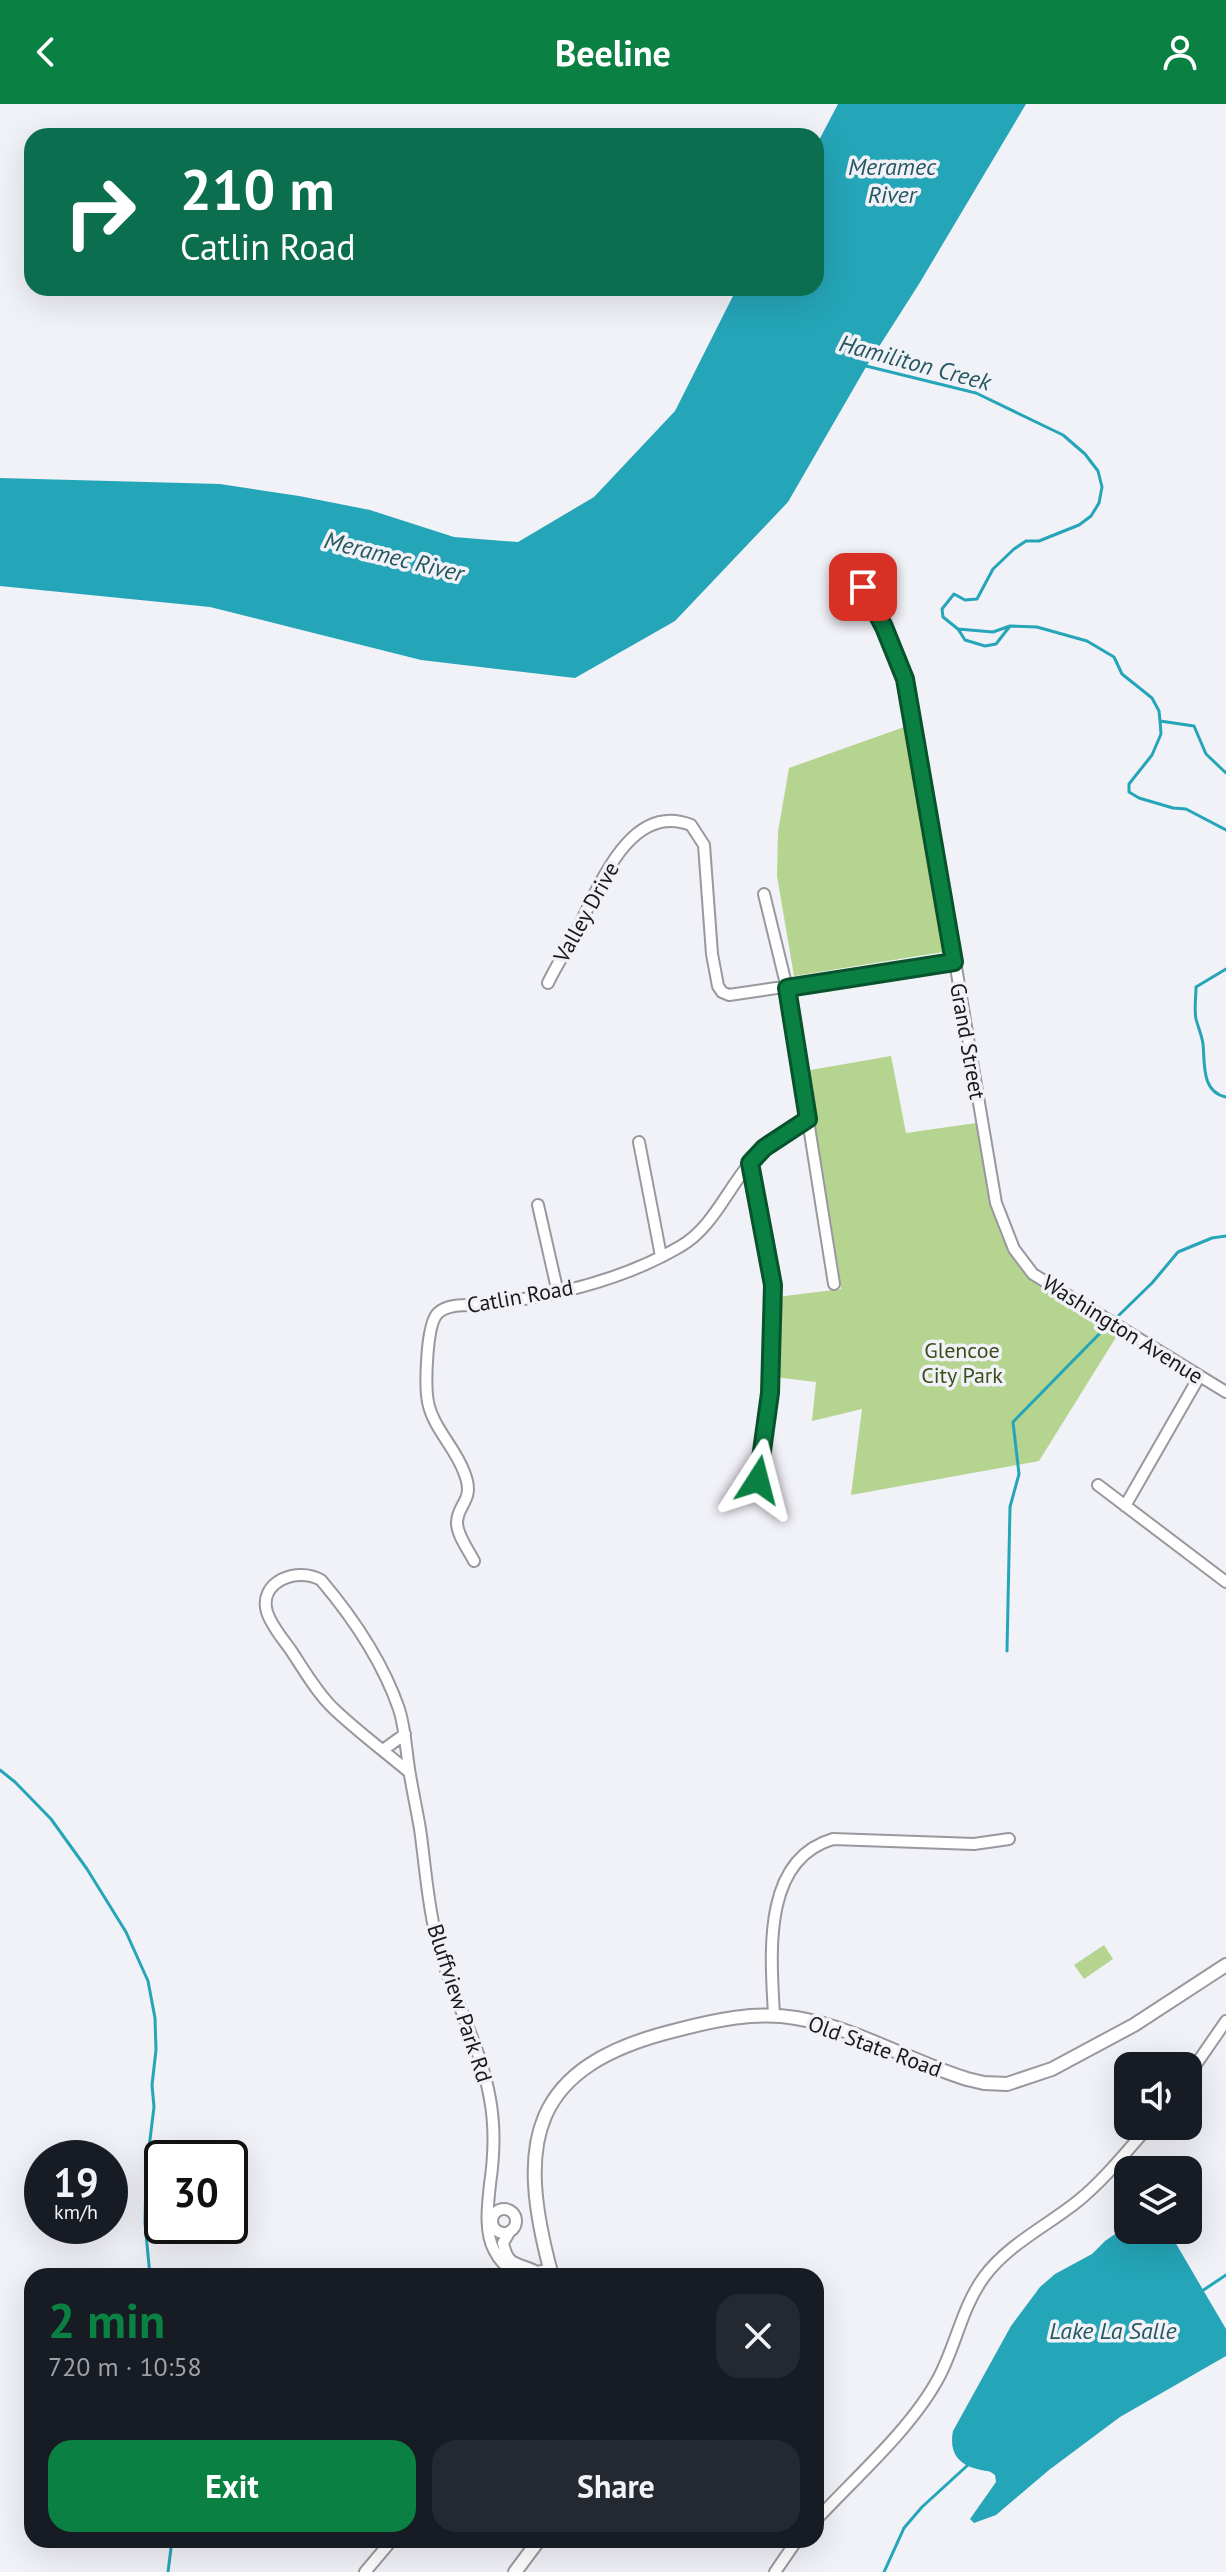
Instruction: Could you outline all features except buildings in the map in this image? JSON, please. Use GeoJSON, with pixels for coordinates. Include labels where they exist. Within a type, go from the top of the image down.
{"type":"FeatureCollection","features":[{"type":"Feature","properties":{"kind":"street","name":"Grand Street"},"geometry":{"type":"LineString","coordinates":[[863,587],[892,646],[908,692],[996,1203],[1022,1262]]}},
{"type":"Feature","properties":{"kind":"street","name":"Valley Drive"},"geometry":{"type":"LineString","coordinates":[[548,983],[610,862],[644,830],[655,823],[669,820],[691,825],[704,845],[712,954],[722,992],[729,995],[787,988]]}},
{"type":"Feature","properties":{"kind":"street"},"geometry":{"type":"LineString","coordinates":[[764,894],[787,988],[834,1284]]}},
{"type":"Feature","properties":{"kind":"street"},"geometry":{"type":"LineString","coordinates":[[787,988],[954,962]]}},
{"type":"Feature","properties":{"kind":"street","name":"Catlin Road"},"geometry":{"type":"LineString","coordinates":[[474,1561],[457,1526],[468,1495],[466,1476],[436,1423],[429,1403],[427,1382],[432,1320],[444,1309],[558,1293],[627,1271],[682,1246],[707,1223],[764,1148],[808,1119]]}},
{"type":"Feature","properties":{"kind":"street"},"geometry":{"type":"LineString","coordinates":[[639,1142],[661,1256]]}},
{"type":"Feature","properties":{"kind":"street"},"geometry":{"type":"LineString","coordinates":[[750,1163],[773,1285],[770,1393],[758,1480]]}},
{"type":"Feature","properties":{"kind":"street"},"geometry":{"type":"LineString","coordinates":[[538,1205],[558,1293]]}},
{"type":"Feature","properties":{"kind":"street","name":"Washington Avenue"},"geometry":{"type":"LineString","coordinates":[[1022,1262],[1033,1274],[1226,1392]]}},
{"type":"Feature","properties":{"kind":"street"},"geometry":{"type":"LineString","coordinates":[[1125,1506],[1199,1377]]}},
{"type":"Feature","properties":{"kind":"street"},"geometry":{"type":"LineString","coordinates":[[1098,1485],[1226,1582]]}},
{"type":"Feature","properties":{"kind":"street","name":"Bluffview Park Rd"},"geometry":{"type":"LineString","coordinates":[[409,1772],[331,1707],[267,1611],[267,1598],[275,1584],[294,1573],[311,1574],[321,1580],[367,1640],[390,1686],[405,1734],[435,1933],[452,1987],[483,2065],[491,2101],[488,2217],[492,2247],[508,2268]]}},
{"type":"Feature","properties":{"kind":"street"},"geometry":{"type":"LineString","coordinates":[[383,1750],[405,1734]]}},
{"type":"Feature","properties":{"kind":"street"},"geometry":{"type":"LineString","coordinates":[[774,2015],[772,1967],[778,1901],[789,1872],[806,1851],[833,1839],[974,1844],[1009,1839]]}},
{"type":"Feature","properties":{"kind":"street","name":"Old State Road"},"geometry":{"type":"LineString","coordinates":[[546,2268],[537,2216],[535,2170],[541,2126],[557,2094],[591,2062],[613,2050],[639,2040],[719,2020],[774,2015],[832,2026],[967,2079],[1007,2084],[1052,2069],[1134,2025],[1226,1965]]}},
{"type":"Feature","properties":{"kind":"street"},"geometry":{"type":"LineString","coordinates":[[1202,2056],[1226,2021]]}},
{"type":"Feature","properties":{"kind":"street"},"geometry":{"type":"LineString","coordinates":[[824,2511],[929,2394],[941,2375],[973,2295],[984,2277],[999,2260],[1093,2188],[1136,2140]]}},
{"type":"Feature","properties":{"kind":"street"},"geometry":{"type":"LineString","coordinates":[[490,2188],[497,2201],[513,2213],[516,2221],[503,2243],[508,2258],[515,2265],[529,2268]]}},
{"type":"Feature","properties":{"kind":"street"},"geometry":{"type":"LineString","coordinates":[[508,2210],[498,2210],[491,2220],[493,2228],[499,2232],[510,2231]]}},
{"type":"Feature","properties":{"kind":"street"},"geometry":{"type":"LineString","coordinates":[[365,2572],[385,2548]]}},
{"type":"Feature","properties":{"kind":"street"},"geometry":{"type":"LineString","coordinates":[[515,2572],[533,2548]]}},
{"type":"Feature","properties":{"kind":"street"},"geometry":{"type":"LineString","coordinates":[[775,2572],[792,2548]]}},
{"type":"Feature","properties":{"kind":"green space"},"geometry":{"type":"Polygon","coordinates":[[[907,726],[943,952],[794,976],[777,876],[778,832],[789,768],[907,726]]]}},
{"type":"Feature","properties":{"kind":"green space","name":"Glencoe City Park"},"geometry":{"type":"Polygon","coordinates":[[[891,1056],[906,1133],[976,1123],[990,1201],[1009,1249],[1118,1334],[1039,1461],[851,1495],[862,1409],[812,1421],[816,1382],[774,1377],[777,1297],[841,1289],[805,1071],[891,1056]]]}},
{"type":"Feature","properties":{"kind":"green space"},"geometry":{"type":"Polygon","coordinates":[[[1104,1945],[1113,1959],[1084,1979],[1074,1965],[1104,1945]]]}},
{"type":"Feature","properties":{"kind":"water","name":"Meramec River"},"geometry":{"type":"Polygon","coordinates":[[[838,104],[1026,104],[788,502],[675,621],[575,678],[421,660],[210,607],[0,586],[0,478],[220,484],[370,510],[454,537],[518,542],[594,497],[675,411],[733,296],[824,296],[824,131],[838,104]]]}},
{"type":"Feature","properties":{"kind":"water","name":"Lake La Salle"},"geometry":{"type":"Polygon","coordinates":[[[1114,2235],[1114,2244],[1176,2244],[1226,2329],[1226,2356],[1120,2417],[1049,2470],[996,2515],[974,2523],[970,2519],[996,2482],[995,2475],[970,2467],[956,2456],[952,2445],[953,2431],[1011,2326],[1040,2287],[1055,2274],[1092,2254],[1114,2235]]]}},
{"type":"Feature","properties":{"kind":"waterway","name":"Hamiliton Creek"},"geometry":{"type":"LineString","coordinates":[[866,366],[976,393],[1063,435],[1085,454],[1098,471],[1102,487],[1099,503],[1091,516],[1079,525],[1039,541],[1026,541],[1014,549],[993,569],[977,599],[965,600],[954,594],[942,609],[943,617],[958,629],[993,632],[1010,626],[1037,627],[1087,641],[1114,657],[1122,674],[1152,698],[1159,711],[1161,734],[1152,755],[1129,784],[1129,792],[1139,798],[1186,809],[1226,830]]}},
{"type":"Feature","properties":{"kind":"waterway"},"geometry":{"type":"LineString","coordinates":[[958,629],[965,640],[985,646],[996,644],[1010,626]]}},
{"type":"Feature","properties":{"kind":"waterway"},"geometry":{"type":"LineString","coordinates":[[1160,721],[1194,726],[1206,754],[1226,773]]}},
{"type":"Feature","properties":{"kind":"waterway","name":"Hamiliton Creek"},"geometry":{"type":"LineString","coordinates":[[1226,969],[1196,987],[1195,1007],[1208,1083],[1218,1094],[1226,1097]]}},
{"type":"Feature","properties":{"kind":"waterway"},"geometry":{"type":"LineString","coordinates":[[1115,1319],[1178,1252],[1212,1238],[1226,1236]]}},
{"type":"Feature","properties":{"kind":"waterway"},"geometry":{"type":"LineString","coordinates":[[1007,1651],[1010,1507],[1019,1474],[1013,1422],[1109,1324]]}},
{"type":"Feature","properties":{"kind":"waterway"},"geometry":{"type":"LineString","coordinates":[[0,1770],[51,1819],[87,1869],[126,1932],[148,1981],[155,2018],[156,2050],[152,2085],[154,2107],[146,2172],[145,2223],[149,2268]]}},
{"type":"Feature","properties":{"kind":"waterway"},"geometry":{"type":"LineString","coordinates":[[1202,2291],[1226,2275]]}},
{"type":"Feature","properties":{"kind":"waterway"},"geometry":{"type":"LineString","coordinates":[[884,2572],[904,2528],[969,2464]]}},
{"type":"Feature","properties":{"kind":"waterway"},"geometry":{"type":"LineString","coordinates":[[168,2572],[171,2548]]}},
{"type":"Feature","properties":{"kind":"route"},"geometry":{"type":"LineString","coordinates":[[758,1480],[770,1393],[773,1285],[750,1163],[764,1148],[808,1119],[787,988],[954,962],[905,679],[884,627],[863,587]]}}]}
